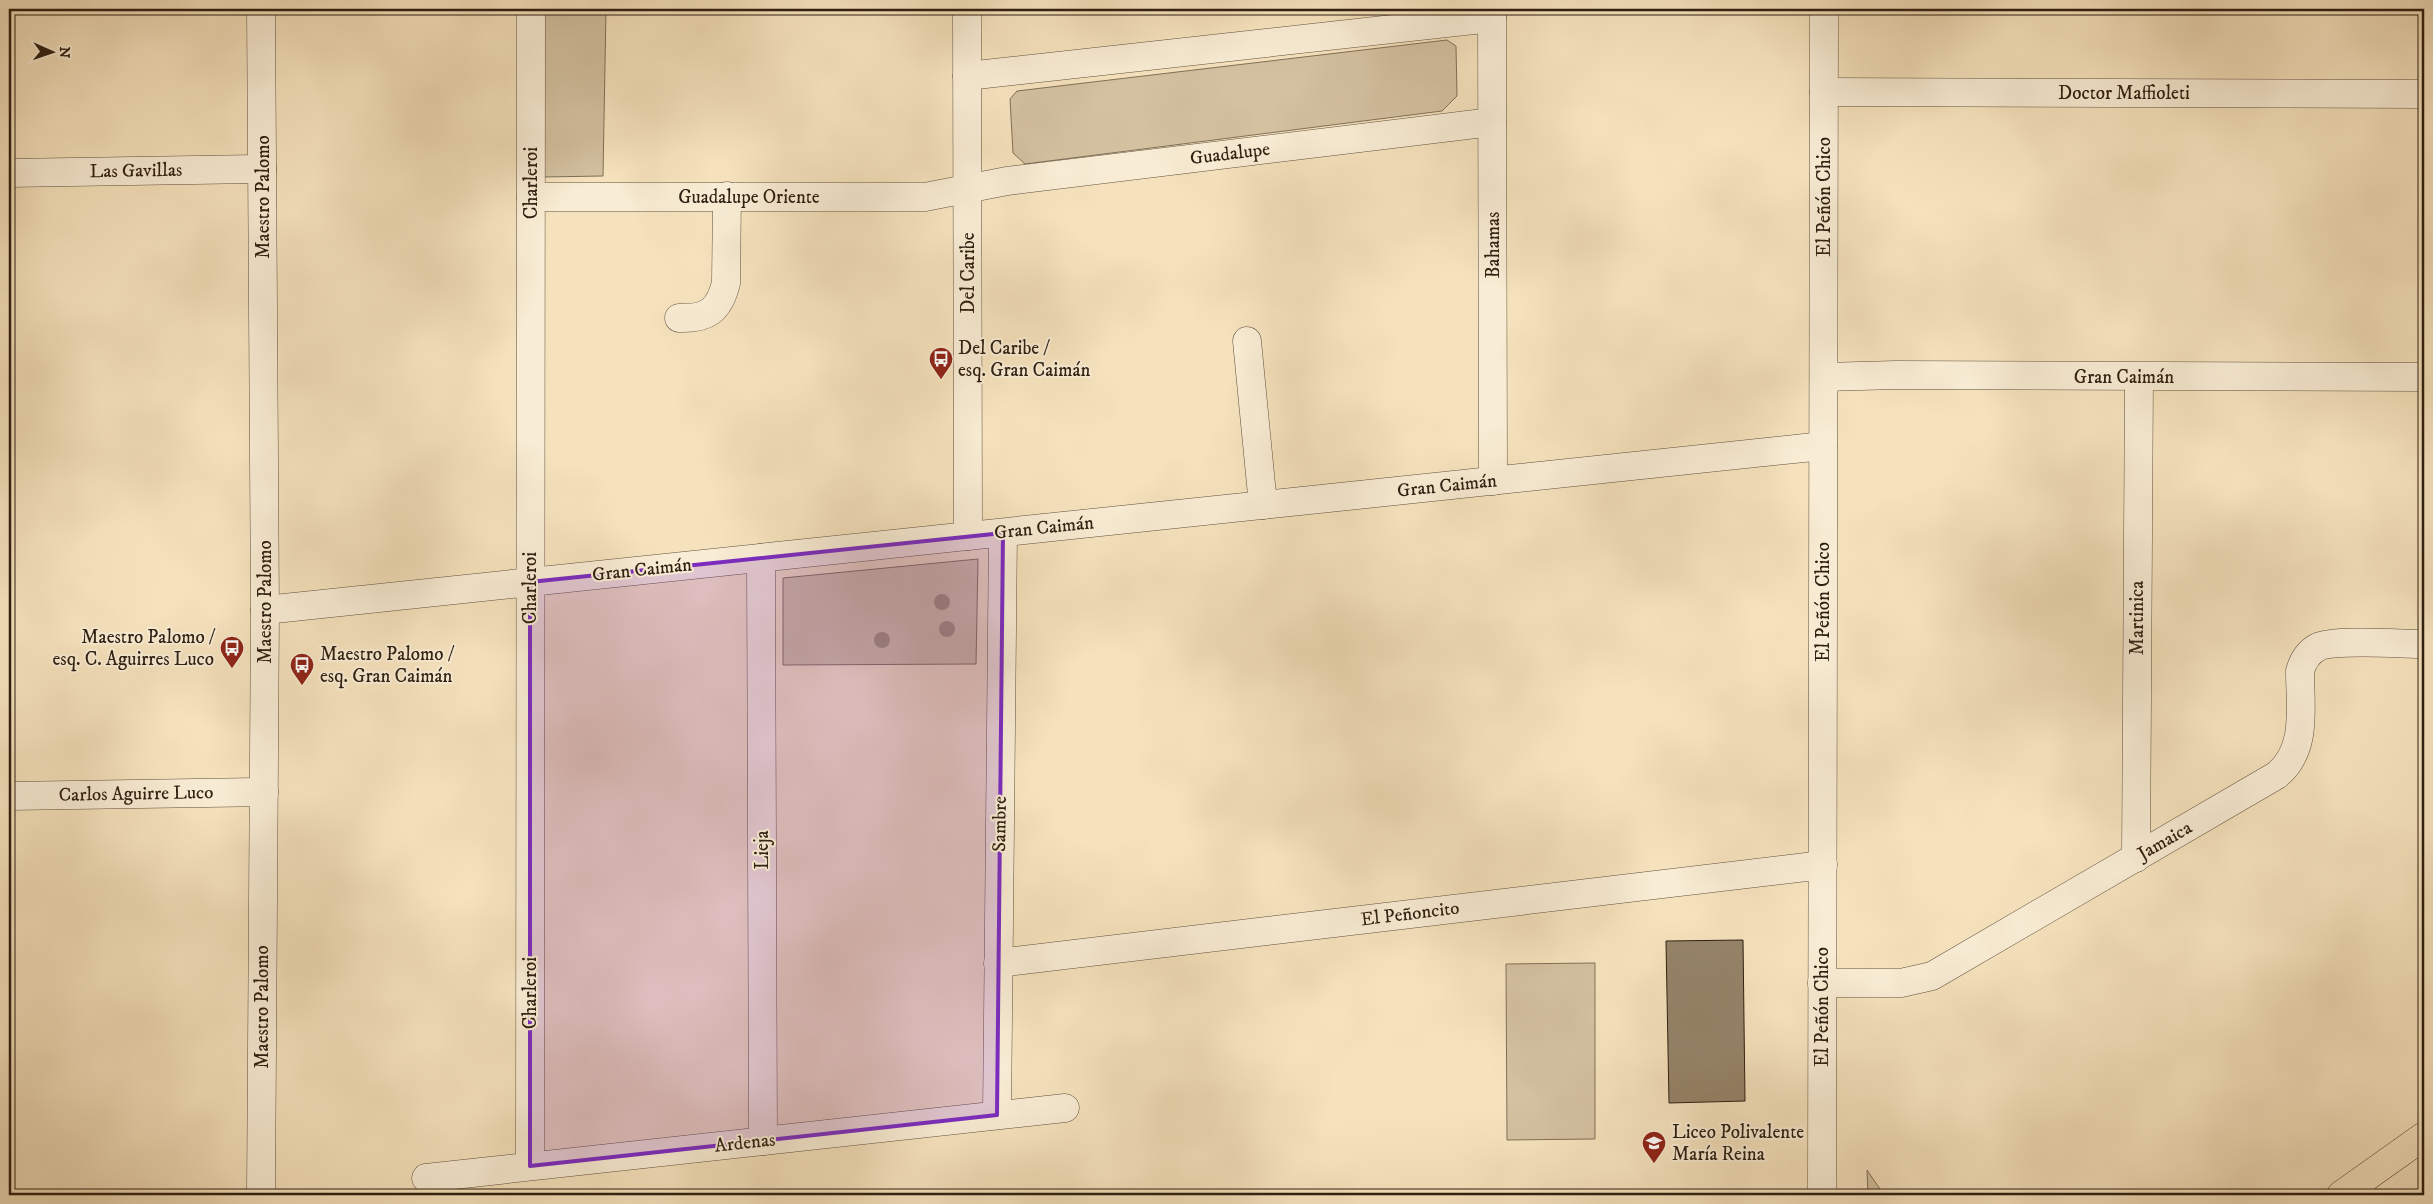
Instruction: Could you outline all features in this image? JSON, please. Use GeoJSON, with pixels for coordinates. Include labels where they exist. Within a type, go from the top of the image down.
{"type":"FeatureCollection","features":[{"type":"Feature","properties":{"kind":"main road"},"geometry":{"type":"LineString","coordinates":[[2341,1195],[2424,1136]]}},
{"type":"Feature","properties":{"kind":"street","name":"Maestro Palomo"},"geometry":{"type":"LineString","coordinates":[[261,9],[266,610],[261,1195]]}},
{"type":"Feature","properties":{"kind":"street","name":"Charleroi"},"geometry":{"type":"LineString","coordinates":[[530,1166],[531,9]]}},
{"type":"Feature","properties":{"kind":"street","name":"Del Caribe"},"geometry":{"type":"LineString","coordinates":[[967,9],[968,536]]}},
{"type":"Feature","properties":{"kind":"street","name":"El Peñón Chico"},"geometry":{"type":"LineString","coordinates":[[1822,1195],[1824,9]]}},
{"type":"Feature","properties":{"kind":"street"},"geometry":{"type":"LineString","coordinates":[[967,76],[1492,13]]}},
{"type":"Feature","properties":{"kind":"street","name":"Bahamas"},"geometry":{"type":"LineString","coordinates":[[1492,13],[1493,481]]}},
{"type":"Feature","properties":{"kind":"street","name":"Doctor Maffioleti"},"geometry":{"type":"LineString","coordinates":[[1824,92],[2424,94]]}},
{"type":"Feature","properties":{"kind":"street","name":"Guadalupe"},"geometry":{"type":"LineString","coordinates":[[967,189],[1008,181],[1492,122]]}},
{"type":"Feature","properties":{"kind":"street","name":"Las Gavillas"},"geometry":{"type":"LineString","coordinates":[[9,173],[262,169]]}},
{"type":"Feature","properties":{"kind":"street","name":"Guadalupe Oriente"},"geometry":{"type":"LineString","coordinates":[[530,196],[925,197],[967,189]]}},
{"type":"Feature","properties":{"kind":"street"},"geometry":{"type":"LineString","coordinates":[[679,318],[694,319],[706,315],[715,308],[723,297],[726,283],[727,196]]}},
{"type":"Feature","properties":{"kind":"street"},"geometry":{"type":"LineString","coordinates":[[1247,340],[1263,505]]}},
{"type":"Feature","properties":{"kind":"street","name":"Gran Caimán"},"geometry":{"type":"LineString","coordinates":[[1824,377],[1896,375],[2424,377]]}},
{"type":"Feature","properties":{"kind":"street","name":"Martinica"},"geometry":{"type":"LineString","coordinates":[[2136,858],[2139,377]]}},
{"type":"Feature","properties":{"kind":"street","name":"Gran Caimán"},"geometry":{"type":"LineString","coordinates":[[266,610],[1823,446]]}},
{"type":"Feature","properties":{"kind":"street","name":"Sambre"},"geometry":{"type":"LineString","coordinates":[[997,1115],[1003,532]]}},
{"type":"Feature","properties":{"kind":"street","name":"Lieja"},"geometry":{"type":"LineString","coordinates":[[761,558],[762,1141]]}},
{"type":"Feature","properties":{"kind":"street","name":"Jamaica"},"geometry":{"type":"LineString","coordinates":[[1822,984],[1901,983],[1932,976],[2277,775],[2294,758],[2298,743],[2300,672],[2303,662],[2318,647],[2341,644],[2424,644]]}},
{"type":"Feature","properties":{"kind":"street","name":"Carlos Aguirre Luco"},"geometry":{"type":"LineString","coordinates":[[9,796],[264,792]]}},
{"type":"Feature","properties":{"kind":"street","name":"El Peñoncito"},"geometry":{"type":"LineString","coordinates":[[998,963],[1822,864]]}},
{"type":"Feature","properties":{"kind":"street","name":"Ardenas"},"geometry":{"type":"LineString","coordinates":[[426,1178],[1065,1108]]}},
{"type":"Feature","properties":{"kind":"highlighted area"},"geometry":{"type":"Polygon","coordinates":[[[1003,533],[997,1115],[530,1166],[530,582],[1003,533]]]}},
{"type":"Feature","properties":{"kind":"shaded area"},"geometry":{"type":"Polygon","coordinates":[[[543,9],[606,9],[603,176],[542,177],[543,9]]]}},
{"type":"Feature","properties":{"kind":"shaded area"},"geometry":{"type":"Polygon","coordinates":[[[1447,40],[1456,46],[1457,96],[1442,111],[1025,164],[1013,153],[1010,99],[1017,91],[1447,40]]]}},
{"type":"Feature","properties":{"kind":"shaded area"},"geometry":{"type":"Polygon","coordinates":[[[978,559],[976,664],[783,665],[783,578],[978,559]]]}},
{"type":"Feature","properties":{"kind":"shaded area"},"geometry":{"type":"Polygon","coordinates":[[[1595,963],[1595,1139],[1507,1140],[1506,964],[1595,963]]]}},
{"type":"Feature","properties":{"kind":"shaded area"},"geometry":{"type":"Polygon","coordinates":[[[1867,1170],[1884,1195],[1868,1195],[1867,1170]]]}},
{"type":"Feature","properties":{"kind":"building"},"geometry":{"type":"Polygon","coordinates":[[[1743,940],[1745,1101],[1669,1103],[1666,941],[1743,940]]]}},
{"type":"Feature","properties":{"kind":"place","name":"Del Caribe / esq. Gran Caimán"},"geometry":{"type":"Point","coordinates":[941,380]}},
{"type":"Feature","properties":{"kind":"place","name":"Maestro Palomo / esq. C. Aguirres Luco"},"geometry":{"type":"Point","coordinates":[232,669]}},
{"type":"Feature","properties":{"kind":"place","name":"Maestro Palomo / esq. Gran Caimán"},"geometry":{"type":"Point","coordinates":[302,686]}},
{"type":"Feature","properties":{"kind":"place","name":"Liceo Polivalente María Reina"},"geometry":{"type":"Point","coordinates":[1654,1164]}}]}
